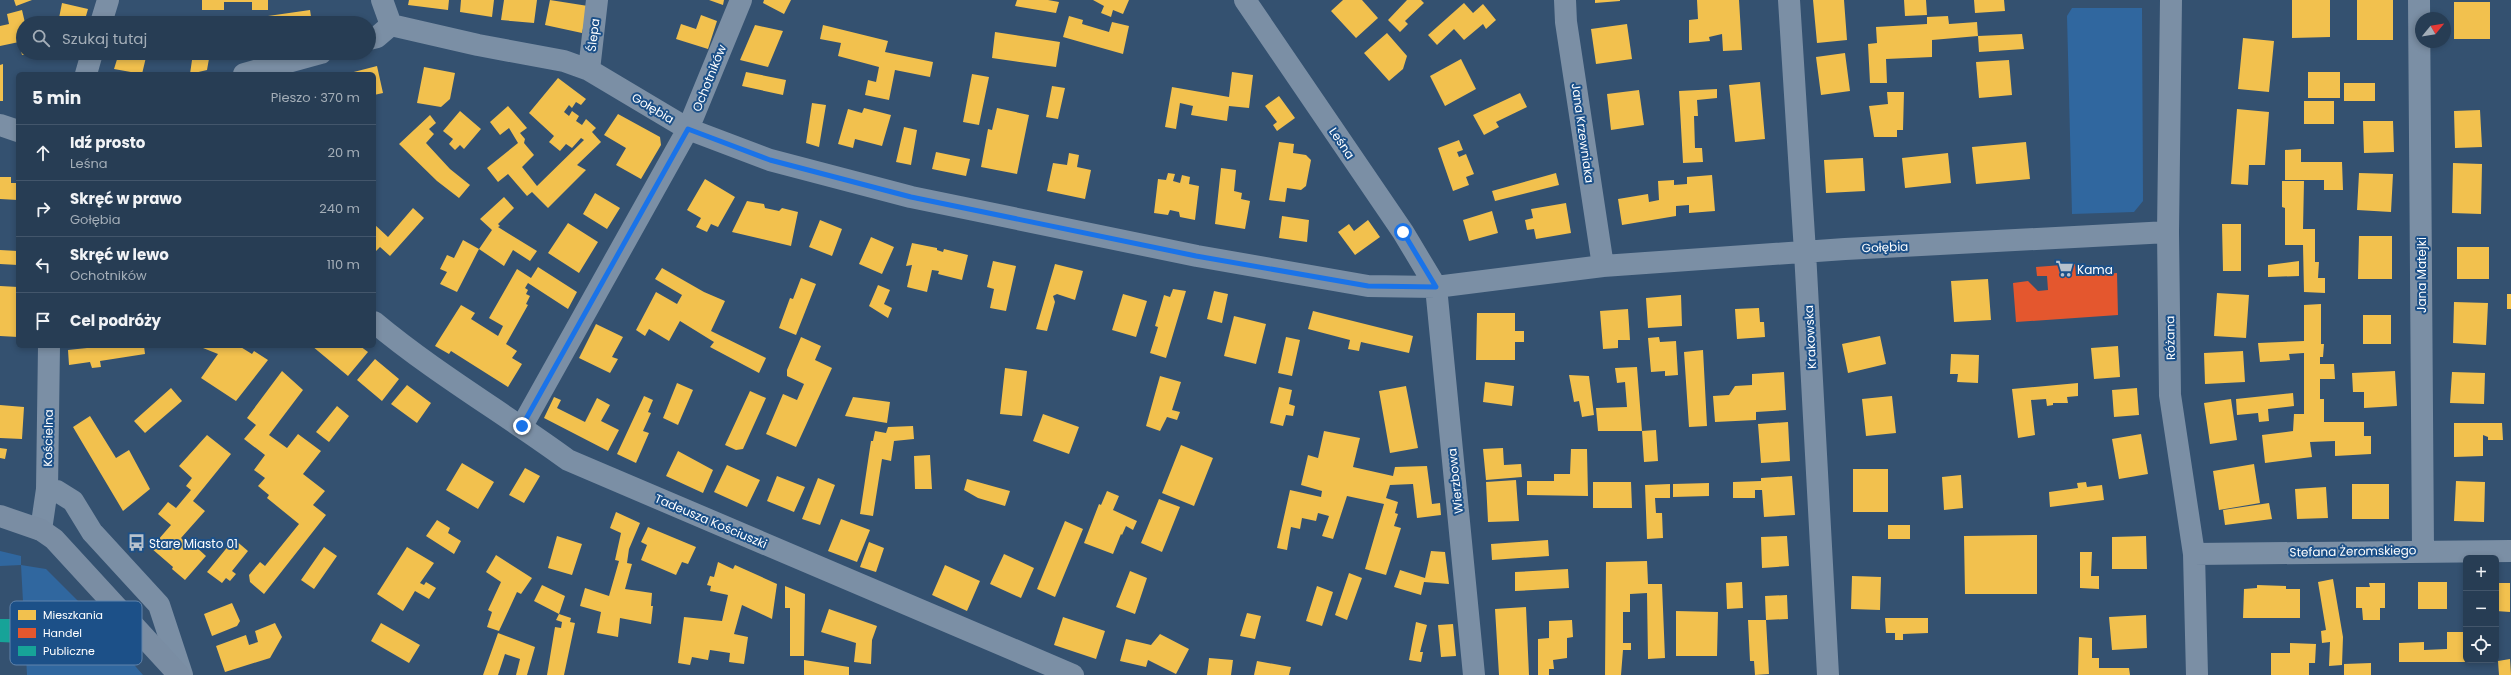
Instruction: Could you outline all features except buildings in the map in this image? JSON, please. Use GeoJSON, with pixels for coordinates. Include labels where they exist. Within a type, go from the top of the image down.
{"type":"FeatureCollection","features":[{"type":"Feature","properties":{"kind":"main road"},"geometry":{"type":"LineString","coordinates":[[0,516],[41,530],[70,554],[112,601]]}},
{"type":"Feature","properties":{"kind":"main road"},"geometry":{"type":"LineString","coordinates":[[142,634],[179,675]]}},
{"type":"Feature","properties":{"kind":"street"},"geometry":{"type":"LineString","coordinates":[[103,16],[108,0]]}},
{"type":"Feature","properties":{"kind":"street"},"geometry":{"type":"LineString","coordinates":[[376,37],[391,25],[382,0]]}},
{"type":"Feature","properties":{"kind":"street","name":"Ślepa"},"geometry":{"type":"LineString","coordinates":[[589,70],[597,0]]}},
{"type":"Feature","properties":{"kind":"street","name":"Ochotników"},"geometry":{"type":"LineString","coordinates":[[522,426],[688,129],[741,0]]}},
{"type":"Feature","properties":{"kind":"street","name":"Leśna"},"geometry":{"type":"LineString","coordinates":[[1245,0],[1412,246],[1436,287]]}},
{"type":"Feature","properties":{"kind":"street","name":"Jana Krzewniaka"},"geometry":{"type":"LineString","coordinates":[[1565,0],[1566,22],[1602,266]]}},
{"type":"Feature","properties":{"kind":"street","name":"Krakowska"},"geometry":{"type":"LineString","coordinates":[[1789,0],[1806,252],[1828,675]]}},
{"type":"Feature","properties":{"kind":"street","name":"Różana"},"geometry":{"type":"LineString","coordinates":[[2171,0],[2168,232],[2170,395],[2194,554],[2197,675]]}},
{"type":"Feature","properties":{"kind":"street","name":"Jana Matejki"},"geometry":{"type":"LineString","coordinates":[[2419,0],[2423,550]]}},
{"type":"Feature","properties":{"kind":"street","name":"Gołębia"},"geometry":{"type":"LineString","coordinates":[[391,25],[478,45],[564,61],[589,70],[688,129],[770,160],[911,197],[1196,256],[1368,286],[1436,287],[1602,266],[1806,252],[2168,232]]}},
{"type":"Feature","properties":{"kind":"street"},"geometry":{"type":"LineString","coordinates":[[251,72],[295,60]]}},
{"type":"Feature","properties":{"kind":"street"},"geometry":{"type":"LineString","coordinates":[[0,125],[16,130]]}},
{"type":"Feature","properties":{"kind":"street","name":"Wierzbowa"},"geometry":{"type":"LineString","coordinates":[[1436,287],[1474,675]]}},
{"type":"Feature","properties":{"kind":"street","name":"Tadeusza Kościuszki"},"geometry":{"type":"LineString","coordinates":[[376,324],[410,352],[522,426],[568,460],[1068,674]]}},
{"type":"Feature","properties":{"kind":"street","name":"Kościelna"},"geometry":{"type":"LineString","coordinates":[[41,530],[47,490],[49,348]]}},
{"type":"Feature","properties":{"kind":"street"},"geometry":{"type":"LineString","coordinates":[[47,490],[57,491],[73,501],[92,532],[159,605],[182,675]]}},
{"type":"Feature","properties":{"kind":"street","name":"Stefana Żeromskiego"},"geometry":{"type":"LineString","coordinates":[[2194,554],[2423,550],[2511,551]]}},
{"type":"Feature","properties":{"kind":"shaded area"},"geometry":{"type":"Polygon","coordinates":[[[2072,8],[2142,8],[2143,201],[2134,212],[2072,214],[2067,16],[2072,8]]]}},
{"type":"Feature","properties":{"kind":"shaded area"},"geometry":{"type":"Polygon","coordinates":[[[0,551],[21,556],[21,565],[0,566],[0,551]]]}},
{"type":"Feature","properties":{"kind":"shaded area"},"geometry":{"type":"Polygon","coordinates":[[[21,565],[46,569],[78,601],[23,601],[21,565]]]}},
{"type":"Feature","properties":{"kind":"shaded area"},"geometry":{"type":"Polygon","coordinates":[[[26,665],[134,665],[143,675],[27,675],[26,665]]]}},
{"type":"Feature","properties":{"kind":"place","name":"Kama"},"geometry":{"type":"Point","coordinates":[2064,269]}},
{"type":"Feature","properties":{"kind":"place","name":"Stare Miasto 01"},"geometry":{"type":"Point","coordinates":[136,543]}},
{"type":"Feature","properties":{"kind":"route"},"geometry":{"type":"LineString","coordinates":[[522,426],[688,129],[770,160],[911,197],[1196,256],[1368,286],[1436,287],[1403,232]]}}]}
